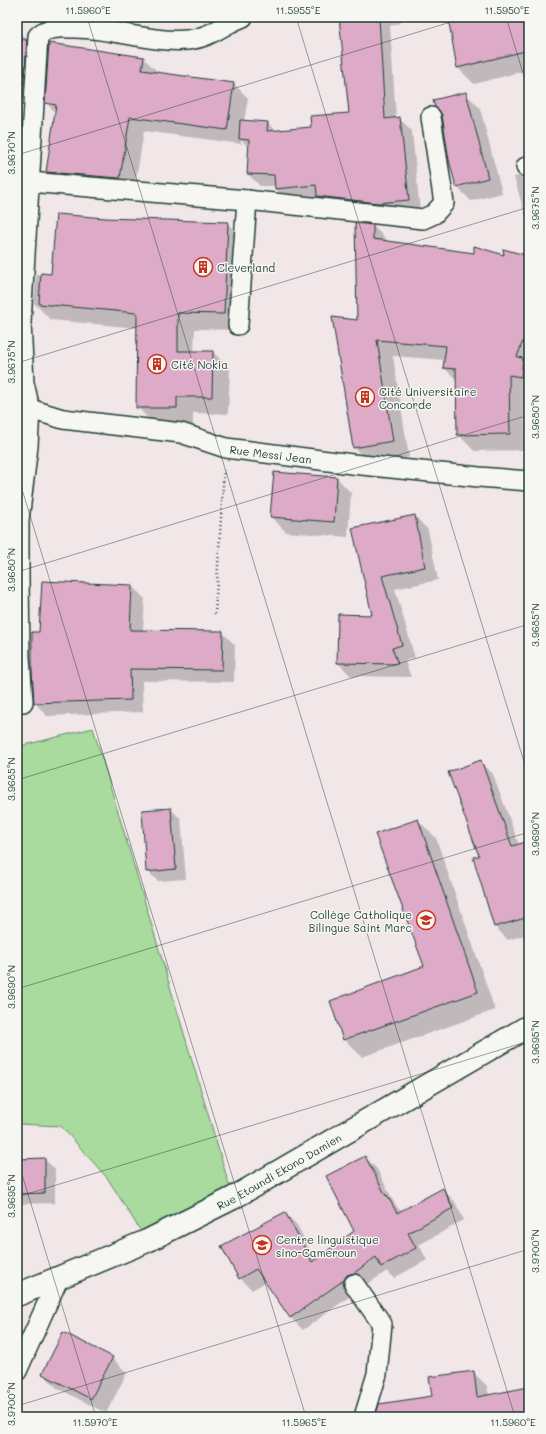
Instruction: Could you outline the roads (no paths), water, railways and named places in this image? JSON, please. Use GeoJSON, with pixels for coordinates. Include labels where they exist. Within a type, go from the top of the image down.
{"type":"FeatureCollection","features":[{"type":"Feature","properties":{"kind":"street"},"geometry":{"type":"LineString","coordinates":[[23,702],[20,650],[19,520],[28,446],[23,408],[24,383],[21,322],[38,36],[40,33],[53,28],[85,28],[156,38],[188,40],[212,34],[243,17]]}},
{"type":"Feature","properties":{"kind":"street"},"geometry":{"type":"LineString","coordinates":[[29,182],[247,200],[423,218],[434,214],[444,203],[431,117]]}},
{"type":"Feature","properties":{"kind":"street"},"geometry":{"type":"LineString","coordinates":[[238,325],[247,200]]}},
{"type":"Feature","properties":{"kind":"street","name":"Rue Messi Jean"},"geometry":{"type":"LineString","coordinates":[[23,408],[63,419],[181,433],[226,448],[449,474],[529,481]]}},
{"type":"Feature","properties":{"kind":"street","name":"Rue Etoundi Ekono Damien"},"geometry":{"type":"LineString","coordinates":[[17,1295],[147,1241],[233,1198],[529,1026]]}},
{"type":"Feature","properties":{"kind":"street"},"geometry":{"type":"LineString","coordinates":[[17,1371],[59,1277]]}},
{"type":"Feature","properties":{"kind":"street"},"geometry":{"type":"LineString","coordinates":[[354,1284],[382,1324],[377,1374],[364,1417]]}},
{"type":"Feature","properties":{"kind":"place","name":"Cleverland"},"geometry":{"type":"Point","coordinates":[203,267]}},
{"type":"Feature","properties":{"kind":"place","name":"Cité Nokia"},"geometry":{"type":"Point","coordinates":[157,364]}},
{"type":"Feature","properties":{"kind":"place","name":"Cité Universitaire Concorde"},"geometry":{"type":"Point","coordinates":[365,397]}},
{"type":"Feature","properties":{"kind":"place","name":"Collège Catholique Bilingue Saint Marc"},"geometry":{"type":"Point","coordinates":[426,920]}},
{"type":"Feature","properties":{"kind":"place","name":"Centre linguistique sino-Cameroun"},"geometry":{"type":"Point","coordinates":[262,1245]}}]}
